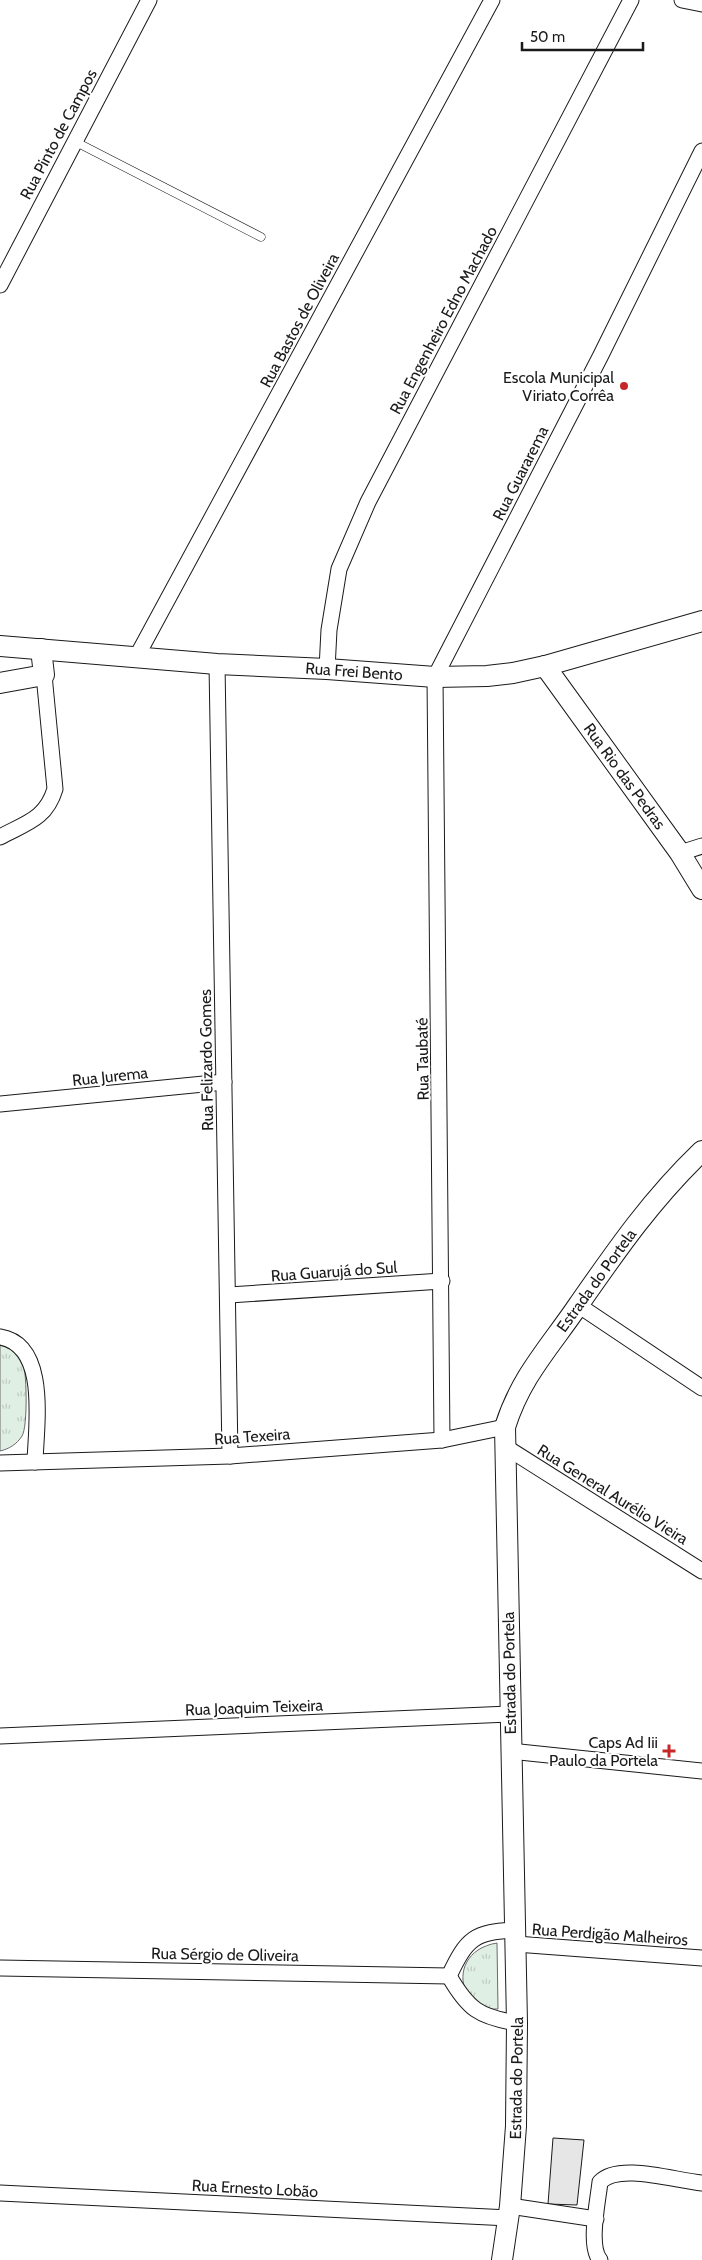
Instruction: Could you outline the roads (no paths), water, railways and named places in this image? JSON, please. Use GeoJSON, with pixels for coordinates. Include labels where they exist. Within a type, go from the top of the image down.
{"type":"FeatureCollection","features":[{"type":"Feature","properties":{"kind":"main road","name":"Rua Frei Bento"},"geometry":{"type":"LineString","coordinates":[[0,646],[217,664],[327,669],[435,677],[487,676],[545,666],[702,622]]}},
{"type":"Feature","properties":{"kind":"main road"},"geometry":{"type":"LineString","coordinates":[[0,683],[44,675],[41,649]]}},
{"type":"Feature","properties":{"kind":"main road","name":"Rua Rio das Pedras"},"geometry":{"type":"LineString","coordinates":[[545,666],[680,853],[702,889]]}},
{"type":"Feature","properties":{"kind":"main road","name":"Estrada do Portela"},"geometry":{"type":"LineString","coordinates":[[502,2260],[510,2212],[516,2126],[517,2023],[509,1714],[505,1436],[513,1402],[530,1372],[612,1255],[657,1196],[701,1155]]}},
{"type":"Feature","properties":{"kind":"street","name":"Rua Pinto de Campos"},"geometry":{"type":"LineString","coordinates":[[0,285],[149,0]]}},
{"type":"Feature","properties":{"kind":"street","name":"Rua Bastos de Oliveira"},"geometry":{"type":"LineString","coordinates":[[137,656],[492,0]]}},
{"type":"Feature","properties":{"kind":"street","name":"Rua Engenheiro Edno Machado"},"geometry":{"type":"LineString","coordinates":[[327,669],[329,630],[339,568],[368,502],[631,0]]}},
{"type":"Feature","properties":{"kind":"street"},"geometry":{"type":"LineString","coordinates":[[682,0],[702,4]]}},
{"type":"Feature","properties":{"kind":"street","name":"Rua Guararema"},"geometry":{"type":"LineString","coordinates":[[435,677],[596,366],[702,151]]}},
{"type":"Feature","properties":{"kind":"street","name":"Rua Felizardo Gomes"},"geometry":{"type":"LineString","coordinates":[[217,664],[229,1295],[230,1456]]}},
{"type":"Feature","properties":{"kind":"street"},"geometry":{"type":"LineString","coordinates":[[0,837],[41,815],[51,804],[55,789],[44,675]]}},
{"type":"Feature","properties":{"kind":"street","name":"Rua Taubaté"},"geometry":{"type":"LineString","coordinates":[[435,677],[442,1440]]}},
{"type":"Feature","properties":{"kind":"street"},"geometry":{"type":"LineString","coordinates":[[680,853],[702,846]]}},
{"type":"Feature","properties":{"kind":"street","name":"Rua Jurema"},"geometry":{"type":"LineString","coordinates":[[0,1104],[224,1082]]}},
{"type":"Feature","properties":{"kind":"street","name":"Rua Guarujá do Sul"},"geometry":{"type":"LineString","coordinates":[[229,1295],[442,1281]]}},
{"type":"Feature","properties":{"kind":"street"},"geometry":{"type":"LineString","coordinates":[[578,1306],[702,1388]]}},
{"type":"Feature","properties":{"kind":"street"},"geometry":{"type":"LineString","coordinates":[[0,1337],[10,1339],[21,1348],[28,1356],[34,1373],[36,1398],[35,1462]]}},
{"type":"Feature","properties":{"kind":"street","name":"Rua Texeira"},"geometry":{"type":"LineString","coordinates":[[0,1463],[230,1456],[505,1436]]}},
{"type":"Feature","properties":{"kind":"street","name":"Rua General Aurélio Vieira"},"geometry":{"type":"LineString","coordinates":[[505,1436],[702,1571]]}},
{"type":"Feature","properties":{"kind":"street","name":"Rua Joaquim Teixeira"},"geometry":{"type":"LineString","coordinates":[[0,1736],[509,1714]]}},
{"type":"Feature","properties":{"kind":"street"},"geometry":{"type":"LineString","coordinates":[[510,1751],[702,1771]]}},
{"type":"Feature","properties":{"kind":"street"},"geometry":{"type":"LineString","coordinates":[[516,1937],[483,1934],[472,1940],[461,1951],[449,1976],[459,1993],[480,2014],[492,2019],[517,2023]]}},
{"type":"Feature","properties":{"kind":"street","name":"Rua Perdigão Malheiros"},"geometry":{"type":"LineString","coordinates":[[516,1937],[702,1958]]}},
{"type":"Feature","properties":{"kind":"street","name":"Rua Sérgio de Oliveira"},"geometry":{"type":"LineString","coordinates":[[0,1968],[449,1976]]}},
{"type":"Feature","properties":{"kind":"street"},"geometry":{"type":"LineString","coordinates":[[600,2260],[594,2250],[600,2182],[610,2175],[621,2173],[702,2183]]}},
{"type":"Feature","properties":{"kind":"street","name":"Rua Ernesto Lobão"},"geometry":{"type":"LineString","coordinates":[[0,2193],[510,2212],[596,2219]]}},
{"type":"Feature","properties":{"kind":"lane"},"geometry":{"type":"LineString","coordinates":[[74,141],[261,237]]}},
{"type":"Feature","properties":{"kind":"place","name":"Escola Municipal Viriato Corrêa"},"geometry":{"type":"Point","coordinates":[624,386]}},
{"type":"Feature","properties":{"kind":"place","name":"Caps Ad Iii Paulo da Portela"},"geometry":{"type":"Point","coordinates":[669,1751]}}]}
